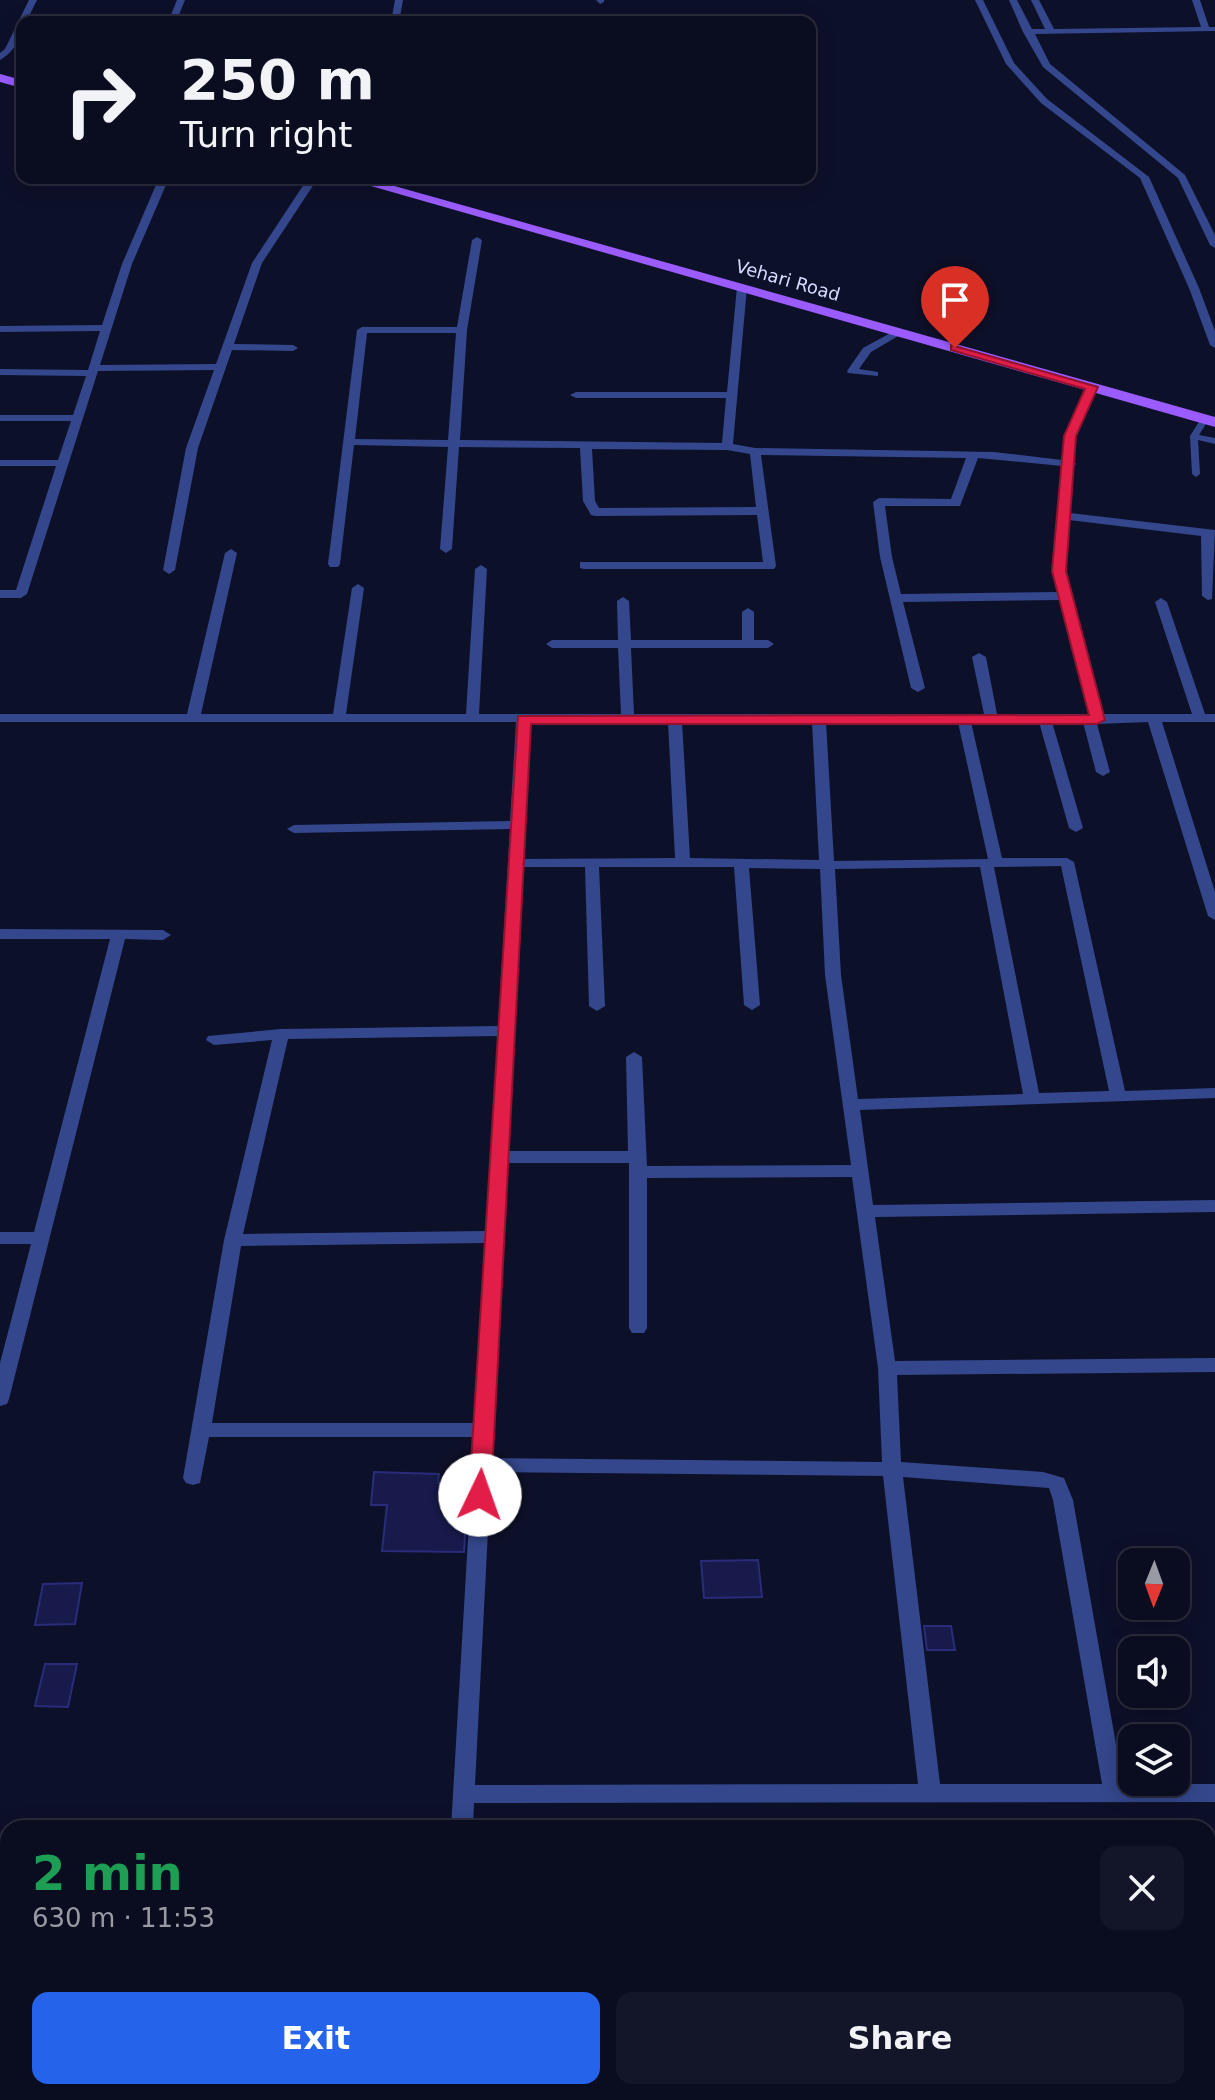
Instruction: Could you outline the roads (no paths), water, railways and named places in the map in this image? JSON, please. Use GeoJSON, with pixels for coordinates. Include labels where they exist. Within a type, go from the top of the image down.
{"type":"FeatureCollection","features":[{"type":"Feature","properties":{"kind":"main road","name":"Vehari Road"},"geometry":{"type":"LineString","coordinates":[[372,184],[1092,387],[1212,417]]}},
{"type":"Feature","properties":{"kind":"main road","name":"Vehari Road"},"geometry":{"type":"LineString","coordinates":[[414,184],[1212,417]]}},
{"type":"Feature","properties":{"kind":"street"},"geometry":{"type":"LineString","coordinates":[[979,0],[1010,64],[1044,101],[1144,177],[1211,324],[1215,345]]}},
{"type":"Feature","properties":{"kind":"street"},"geometry":{"type":"LineString","coordinates":[[1013,0],[1046,65],[1182,177],[1215,245]]}},
{"type":"Feature","properties":{"kind":"street"},"geometry":{"type":"LineString","coordinates":[[1035,0],[1051,32]]}},
{"type":"Feature","properties":{"kind":"street"},"geometry":{"type":"LineString","coordinates":[[1027,32],[1210,29],[1196,0]]}},
{"type":"Feature","properties":{"kind":"street"},"geometry":{"type":"LineString","coordinates":[[0,57],[9,50],[16,35]]}},
{"type":"Feature","properties":{"kind":"street"},"geometry":{"type":"LineString","coordinates":[[0,594],[21,594],[127,264],[161,184]]}},
{"type":"Feature","properties":{"kind":"street"},"geometry":{"type":"LineString","coordinates":[[169,570],[192,448],[257,263],[309,184]]}},
{"type":"Feature","properties":{"kind":"street"},"geometry":{"type":"LineString","coordinates":[[446,549],[462,330],[477,240]]}},
{"type":"Feature","properties":{"kind":"street"},"geometry":{"type":"LineString","coordinates":[[727,447],[742,287]]}},
{"type":"Feature","properties":{"kind":"street"},"geometry":{"type":"LineString","coordinates":[[0,329],[107,328]]}},
{"type":"Feature","properties":{"kind":"street"},"geometry":{"type":"LineString","coordinates":[[334,564],[362,330],[462,330]]}},
{"type":"Feature","properties":{"kind":"street"},"geometry":{"type":"LineString","coordinates":[[874,374],[852,371],[867,350],[900,332]]}},
{"type":"Feature","properties":{"kind":"street"},"geometry":{"type":"LineString","coordinates":[[227,347],[293,348]]}},
{"type":"Feature","properties":{"kind":"street"},"geometry":{"type":"LineString","coordinates":[[0,372],[220,367]]}},
{"type":"Feature","properties":{"kind":"street"},"geometry":{"type":"LineString","coordinates":[[1092,387],[1070,436],[1059,571],[1103,772]]}},
{"type":"Feature","properties":{"kind":"street"},"geometry":{"type":"LineString","coordinates":[[576,395],[730,395]]}},
{"type":"Feature","properties":{"kind":"street"},"geometry":{"type":"LineString","coordinates":[[0,418],[77,418]]}},
{"type":"Feature","properties":{"kind":"street"},"geometry":{"type":"LineString","coordinates":[[348,442],[727,447],[755,451],[973,455],[1070,464]]}},
{"type":"Feature","properties":{"kind":"street"},"geometry":{"type":"LineString","coordinates":[[586,445],[589,501],[595,512],[763,511]]}},
{"type":"Feature","properties":{"kind":"street"},"geometry":{"type":"LineString","coordinates":[[584,565],[770,566],[755,451]]}},
{"type":"Feature","properties":{"kind":"street"},"geometry":{"type":"LineString","coordinates":[[918,688],[895,598],[879,502],[956,503],[973,455]]}},
{"type":"Feature","properties":{"kind":"street"},"geometry":{"type":"LineString","coordinates":[[0,463],[63,463]]}},
{"type":"Feature","properties":{"kind":"street"},"geometry":{"type":"LineString","coordinates":[[1064,516],[1211,534],[1208,596]]}},
{"type":"Feature","properties":{"kind":"street"},"geometry":{"type":"LineString","coordinates":[[193,718],[231,553]]}},
{"type":"Feature","properties":{"kind":"street"},"geometry":{"type":"LineString","coordinates":[[472,719],[481,569]]}},
{"type":"Feature","properties":{"kind":"street"},"geometry":{"type":"LineString","coordinates":[[339,719],[358,588]]}},
{"type":"Feature","properties":{"kind":"street"},"geometry":{"type":"LineString","coordinates":[[895,598],[1066,596]]}},
{"type":"Feature","properties":{"kind":"street"},"geometry":{"type":"LineString","coordinates":[[623,601],[628,720]]}},
{"type":"Feature","properties":{"kind":"street"},"geometry":{"type":"LineString","coordinates":[[1161,602],[1200,718]]}},
{"type":"Feature","properties":{"kind":"street"},"geometry":{"type":"LineString","coordinates":[[748,612],[748,644]]}},
{"type":"Feature","properties":{"kind":"street"},"geometry":{"type":"LineString","coordinates":[[552,644],[768,644]]}},
{"type":"Feature","properties":{"kind":"street"},"geometry":{"type":"LineString","coordinates":[[979,657],[992,720]]}},
{"type":"Feature","properties":{"kind":"street"},"geometry":{"type":"LineString","coordinates":[[0,718],[1215,718]]}},
{"type":"Feature","properties":{"kind":"street"},"geometry":{"type":"LineString","coordinates":[[1154,718],[1215,916]]}},
{"type":"Feature","properties":{"kind":"street"},"geometry":{"type":"LineString","coordinates":[[462,1820],[523,719]]}},
{"type":"Feature","properties":{"kind":"street"},"geometry":{"type":"LineString","coordinates":[[675,720],[683,862]]}},
{"type":"Feature","properties":{"kind":"street"},"geometry":{"type":"LineString","coordinates":[[819,720],[833,975],[857,1171],[887,1368],[892,1469],[930,1793]]}},
{"type":"Feature","properties":{"kind":"street"},"geometry":{"type":"LineString","coordinates":[[964,720],[1032,1099]]}},
{"type":"Feature","properties":{"kind":"street"},"geometry":{"type":"LineString","coordinates":[[1045,720],[1076,828]]}},
{"type":"Feature","properties":{"kind":"street"},"geometry":{"type":"LineString","coordinates":[[294,829],[519,825]]}},
{"type":"Feature","properties":{"kind":"street"},"geometry":{"type":"LineString","coordinates":[[517,863],[827,865],[1067,862],[1118,1096]]}},
{"type":"Feature","properties":{"kind":"street"},"geometry":{"type":"LineString","coordinates":[[592,863],[597,1006]]}},
{"type":"Feature","properties":{"kind":"street"},"geometry":{"type":"LineString","coordinates":[[741,863],[752,1005]]}},
{"type":"Feature","properties":{"kind":"street"},"geometry":{"type":"LineString","coordinates":[[0,934],[163,935]]}},
{"type":"Feature","properties":{"kind":"street"},"geometry":{"type":"LineString","coordinates":[[0,1399],[119,935]]}},
{"type":"Feature","properties":{"kind":"street"},"geometry":{"type":"LineString","coordinates":[[214,1040],[281,1034],[506,1031]]}},
{"type":"Feature","properties":{"kind":"street"},"geometry":{"type":"LineString","coordinates":[[193,1478],[233,1240],[281,1034]]}},
{"type":"Feature","properties":{"kind":"street"},"geometry":{"type":"LineString","coordinates":[[634,1057],[638,1164],[638,1328]]}},
{"type":"Feature","properties":{"kind":"street"},"geometry":{"type":"LineString","coordinates":[[849,1105],[1215,1093]]}},
{"type":"Feature","properties":{"kind":"street"},"geometry":{"type":"LineString","coordinates":[[500,1157],[857,1171]]}},
{"type":"Feature","properties":{"kind":"street"},"geometry":{"type":"LineString","coordinates":[[864,1211],[1215,1206]]}},
{"type":"Feature","properties":{"kind":"street"},"geometry":{"type":"LineString","coordinates":[[233,1240],[495,1237]]}},
{"type":"Feature","properties":{"kind":"street"},"geometry":{"type":"LineString","coordinates":[[0,1238],[41,1238]]}},
{"type":"Feature","properties":{"kind":"street"},"geometry":{"type":"LineString","coordinates":[[887,1368],[1215,1365]]}},
{"type":"Feature","properties":{"kind":"street"},"geometry":{"type":"LineString","coordinates":[[202,1430],[484,1430]]}},
{"type":"Feature","properties":{"kind":"street"},"geometry":{"type":"LineString","coordinates":[[482,1465],[892,1469],[1043,1479],[1057,1483],[1063,1500],[1114,1793]]}},
{"type":"Feature","properties":{"kind":"street"},"geometry":{"type":"LineString","coordinates":[[463,1794],[1215,1793]]}},
{"type":"Feature","properties":{"kind":"lane"},"geometry":{"type":"LineString","coordinates":[[1196,474],[1194,436],[1212,417]]}},
{"type":"Feature","properties":{"kind":"lane"},"geometry":{"type":"LineString","coordinates":[[1194,436],[1215,441]]}}]}
